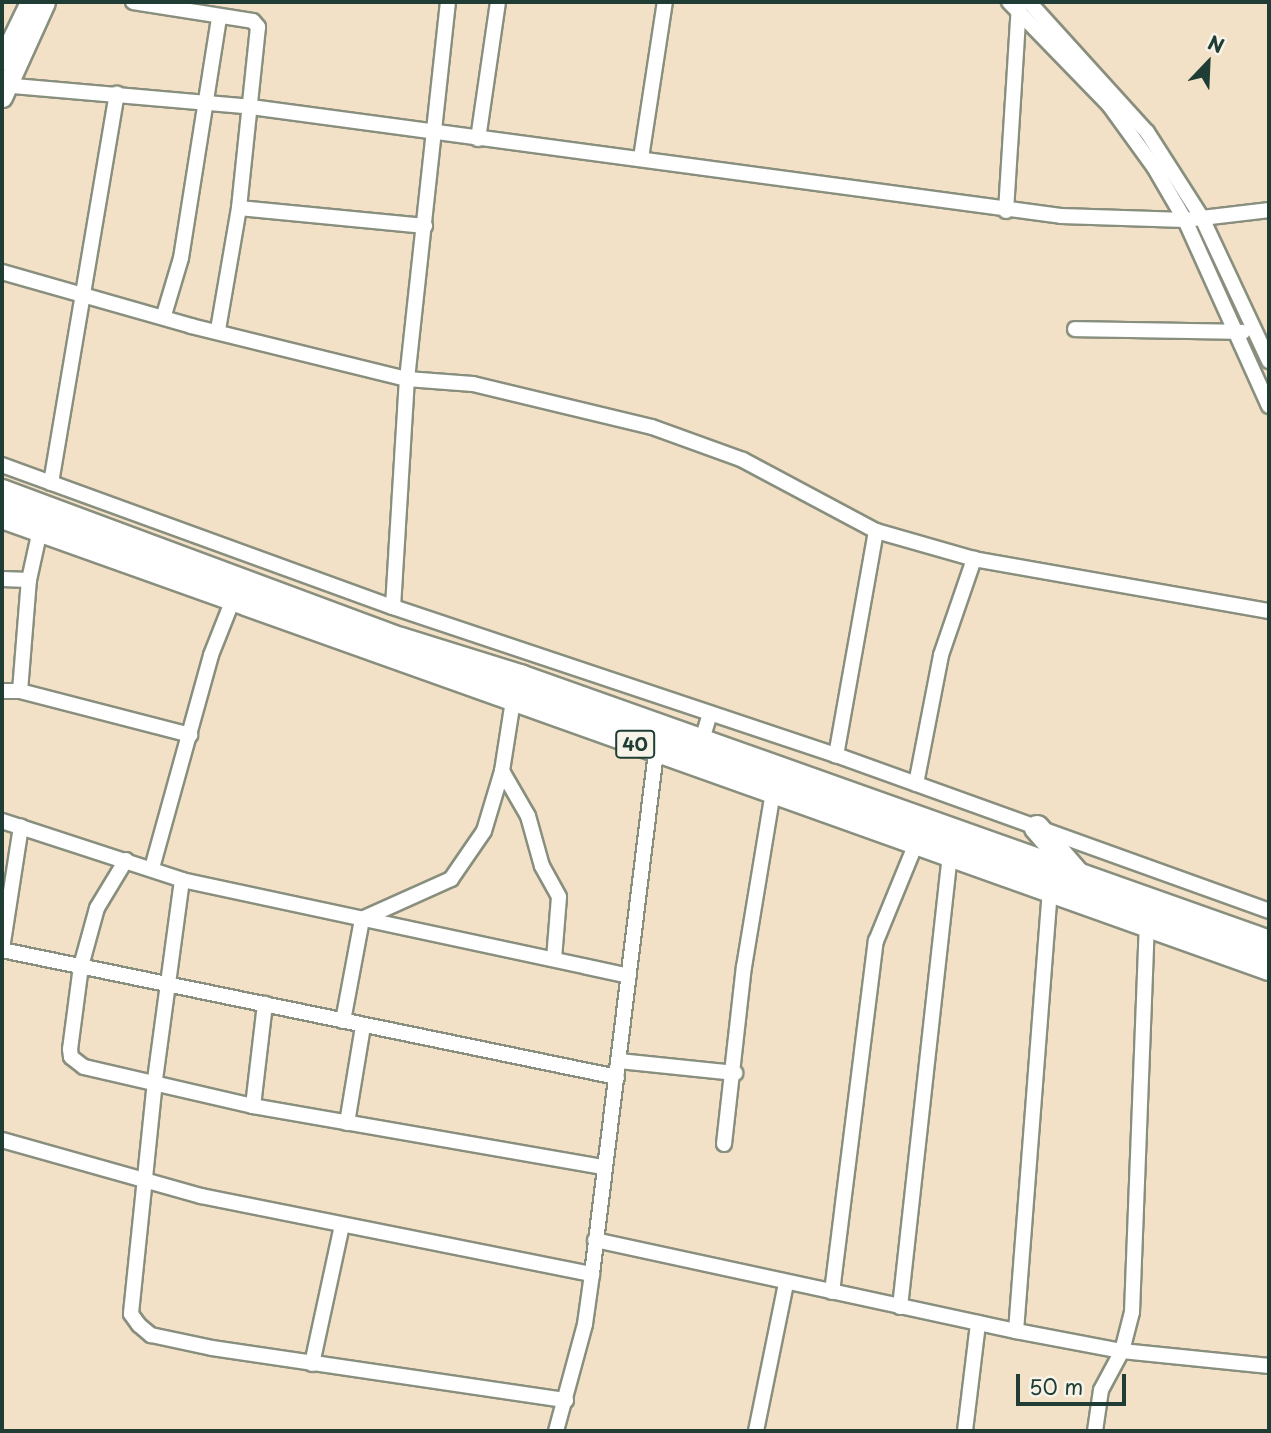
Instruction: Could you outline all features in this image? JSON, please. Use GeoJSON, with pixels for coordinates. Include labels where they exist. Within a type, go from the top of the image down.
{"type":"FeatureCollection","features":[{"type":"Feature","properties":{"kind":"highway","name":"40"},"geometry":{"type":"LineString","coordinates":[[2,492],[388,636],[516,688],[656,752],[773,792],[1078,875],[1269,943]]}},
{"type":"Feature","properties":{"kind":"highway","name":"40"},"geometry":{"type":"LineString","coordinates":[[2,516],[232,602],[701,744],[921,832],[950,854],[1269,968]]}},
{"type":"Feature","properties":{"kind":"highway"},"geometry":{"type":"LineString","coordinates":[[1037,828],[1078,875]]}},
{"type":"Feature","properties":{"kind":"main road"},"geometry":{"type":"LineString","coordinates":[[2,60],[30,2]]}},
{"type":"Feature","properties":{"kind":"main road"},"geometry":{"type":"LineString","coordinates":[[4,89],[45,2]]}},
{"type":"Feature","properties":{"kind":"street"},"geometry":{"type":"LineString","coordinates":[[133,2],[257,24],[251,107],[239,208],[218,330]]}},
{"type":"Feature","properties":{"kind":"street"},"geometry":{"type":"LineString","coordinates":[[393,607],[407,379],[425,226],[431,132],[448,2]]}},
{"type":"Feature","properties":{"kind":"street"},"geometry":{"type":"LineString","coordinates":[[478,139],[498,2]]}},
{"type":"Feature","properties":{"kind":"street"},"geometry":{"type":"LineString","coordinates":[[641,158],[665,2]]}},
{"type":"Feature","properties":{"kind":"street"},"geometry":{"type":"LineString","coordinates":[[1029,2],[1129,107],[1202,218],[1269,361]]}},
{"type":"Feature","properties":{"kind":"street"},"geometry":{"type":"LineString","coordinates":[[1006,211],[1016,5]]}},
{"type":"Feature","properties":{"kind":"street"},"geometry":{"type":"LineString","coordinates":[[1016,5],[1124,124],[1185,220],[1269,406]]}},
{"type":"Feature","properties":{"kind":"street"},"geometry":{"type":"LineString","coordinates":[[163,315],[181,258],[208,103],[219,19]]}},
{"type":"Feature","properties":{"kind":"street"},"geometry":{"type":"LineString","coordinates":[[4,89],[117,94],[251,107],[478,139],[641,158],[1006,211],[1185,220],[1269,210]]}},
{"type":"Feature","properties":{"kind":"street"},"geometry":{"type":"LineString","coordinates":[[51,483],[117,94]]}},
{"type":"Feature","properties":{"kind":"street"},"geometry":{"type":"LineString","coordinates":[[239,208],[425,226]]}},
{"type":"Feature","properties":{"kind":"street"},"geometry":{"type":"LineString","coordinates":[[2,272],[83,296],[407,379],[472,384],[652,427],[743,460],[876,531],[974,559],[1269,611]]}},
{"type":"Feature","properties":{"kind":"street"},"geometry":{"type":"LineString","coordinates":[[1075,329],[1236,333],[1254,329]]}},
{"type":"Feature","properties":{"kind":"street"},"geometry":{"type":"LineString","coordinates":[[2,465],[393,607],[836,755],[1269,911]]}},
{"type":"Feature","properties":{"kind":"street"},"geometry":{"type":"LineString","coordinates":[[20,691],[29,580],[40,530]]}},
{"type":"Feature","properties":{"kind":"street"},"geometry":{"type":"LineString","coordinates":[[836,755],[876,531]]}},
{"type":"Feature","properties":{"kind":"street"},"geometry":{"type":"LineString","coordinates":[[916,784],[941,655],[974,559]]}},
{"type":"Feature","properties":{"kind":"street"},"geometry":{"type":"LineString","coordinates":[[2,579],[29,580]]}},
{"type":"Feature","properties":{"kind":"street"},"geometry":{"type":"LineString","coordinates":[[152,868],[211,655],[232,602]]}},
{"type":"Feature","properties":{"kind":"street"},"geometry":{"type":"LineString","coordinates":[[362,919],[451,879],[484,831],[502,771],[516,688]]}},
{"type":"Feature","properties":{"kind":"street"},"geometry":{"type":"LineString","coordinates":[[2,691],[20,691],[190,734]]}},
{"type":"Feature","properties":{"kind":"street"},"geometry":{"type":"LineString","coordinates":[[701,744],[710,713]]}},
{"type":"Feature","properties":{"kind":"street"},"geometry":{"type":"LineString","coordinates":[[556,1431],[566,1401],[592,1273],[656,752]]}},
{"type":"Feature","properties":{"kind":"street"},"geometry":{"type":"LineString","coordinates":[[502,771],[528,816],[542,866],[559,897],[554,959]]}},
{"type":"Feature","properties":{"kind":"street"},"geometry":{"type":"LineString","coordinates":[[724,1144],[735,1073],[744,967],[773,792]]}},
{"type":"Feature","properties":{"kind":"street"},"geometry":{"type":"LineString","coordinates":[[2,821],[182,880],[629,976]]}},
{"type":"Feature","properties":{"kind":"street"},"geometry":{"type":"LineString","coordinates":[[21,826],[2,949],[617,1077]]}},
{"type":"Feature","properties":{"kind":"street"},"geometry":{"type":"LineString","coordinates":[[832,1292],[876,941],[921,832]]}},
{"type":"Feature","properties":{"kind":"street"},"geometry":{"type":"LineString","coordinates":[[900,1307],[950,854]]}},
{"type":"Feature","properties":{"kind":"street"},"geometry":{"type":"LineString","coordinates":[[127,860],[97,908],[81,966],[71,1057],[84,1067],[155,1081],[253,1106],[604,1167]]}},
{"type":"Feature","properties":{"kind":"street"},"geometry":{"type":"LineString","coordinates":[[182,880],[155,1081],[131,1314],[139,1325],[151,1335],[200,1346],[566,1401]]}},
{"type":"Feature","properties":{"kind":"street"},"geometry":{"type":"LineString","coordinates":[[1016,1331],[1050,890]]}},
{"type":"Feature","properties":{"kind":"street"},"geometry":{"type":"LineString","coordinates":[[343,1021],[362,919]]}},
{"type":"Feature","properties":{"kind":"street"},"geometry":{"type":"LineString","coordinates":[[1094,1431],[1101,1390],[1122,1351],[1134,1294],[1147,923]]}},
{"type":"Feature","properties":{"kind":"street"},"geometry":{"type":"LineString","coordinates":[[253,1106],[265,1004]]}},
{"type":"Feature","properties":{"kind":"street"},"geometry":{"type":"LineString","coordinates":[[347,1123],[363,1026]]}},
{"type":"Feature","properties":{"kind":"street"},"geometry":{"type":"LineString","coordinates":[[619,1061],[735,1073]]}},
{"type":"Feature","properties":{"kind":"street"},"geometry":{"type":"LineString","coordinates":[[2,1140],[145,1178],[201,1196],[592,1273]]}},
{"type":"Feature","properties":{"kind":"street"},"geometry":{"type":"LineString","coordinates":[[312,1364],[342,1225]]}},
{"type":"Feature","properties":{"kind":"street"},"geometry":{"type":"LineString","coordinates":[[595,1240],[786,1284],[1122,1351],[1269,1366]]}},
{"type":"Feature","properties":{"kind":"street"},"geometry":{"type":"LineString","coordinates":[[756,1431],[786,1284]]}},
{"type":"Feature","properties":{"kind":"street"},"geometry":{"type":"LineString","coordinates":[[965,1431],[978,1323]]}}]}
